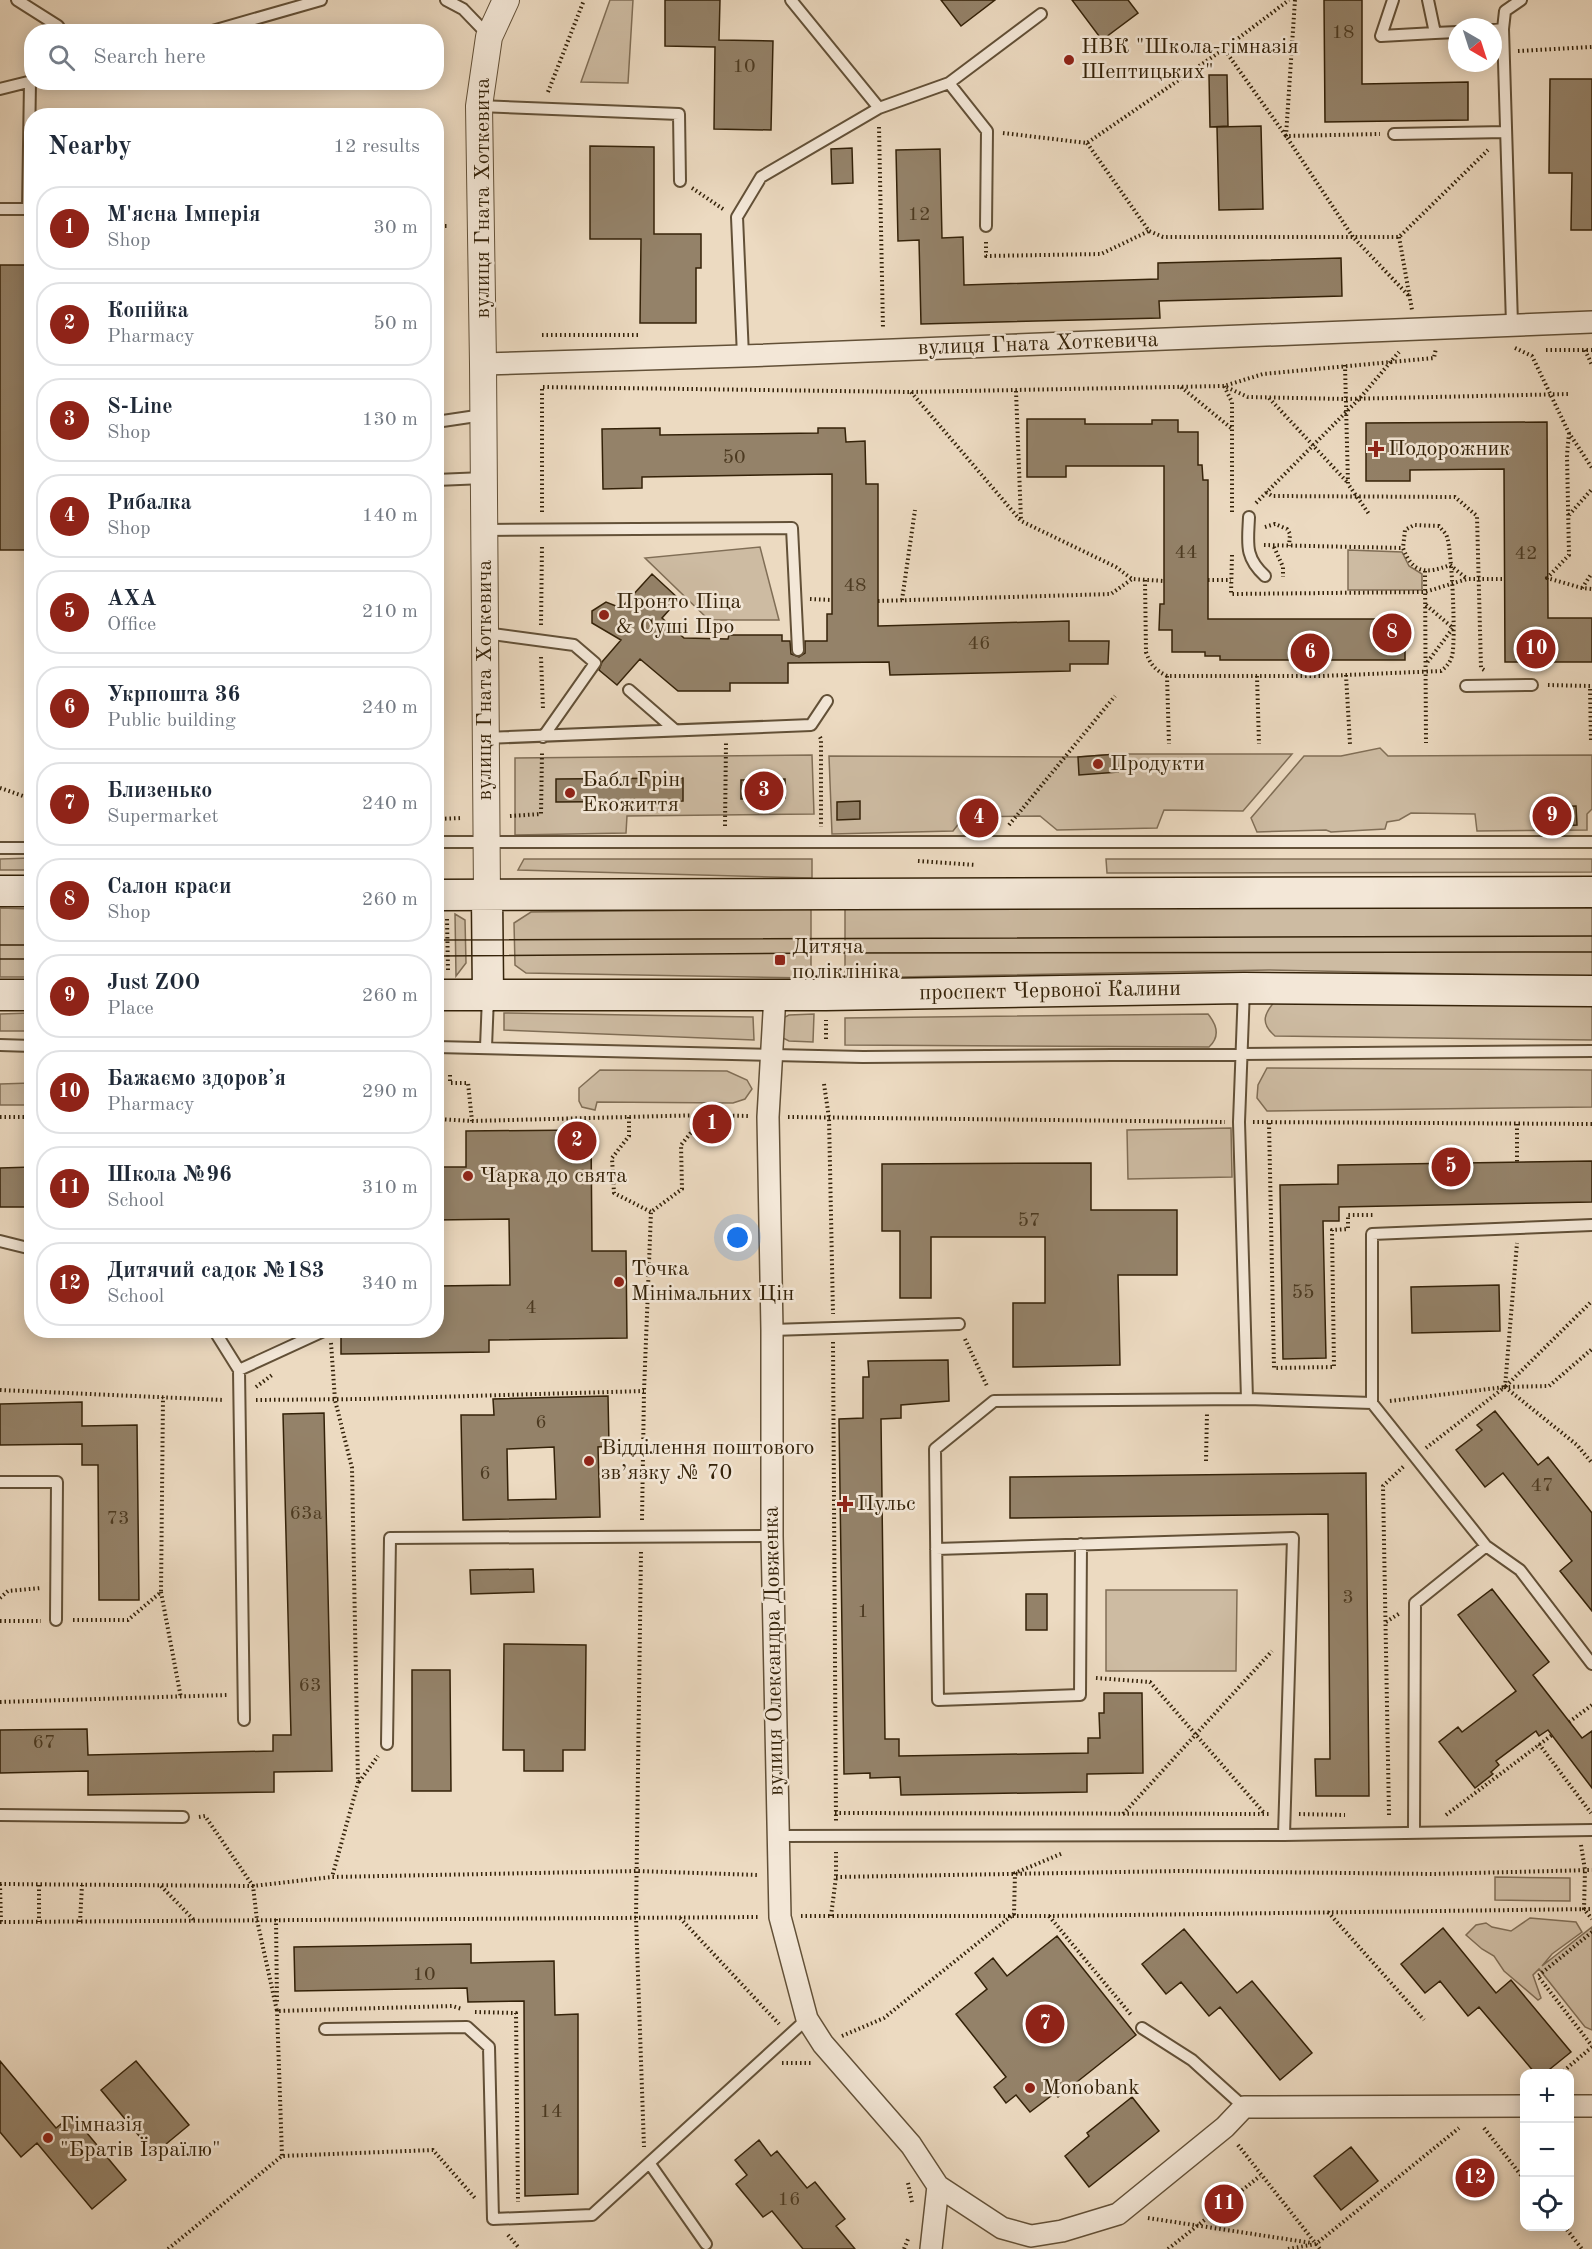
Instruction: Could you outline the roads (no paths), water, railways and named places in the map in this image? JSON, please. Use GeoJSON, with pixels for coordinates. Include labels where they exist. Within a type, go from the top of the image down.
{"type":"FeatureCollection","features":[{"type":"Feature","properties":{"kind":"main road"},"geometry":{"type":"LineString","coordinates":[[0,891],[24,891]]}},
{"type":"Feature","properties":{"kind":"main road"},"geometry":{"type":"LineString","coordinates":[[444,903],[487,896],[827,892],[1592,892]]}},
{"type":"Feature","properties":{"kind":"main road","name":"вулиця Гната Хоткевича"},"geometry":{"type":"LineString","coordinates":[[487,896],[488,996]]}},
{"type":"Feature","properties":{"kind":"main road","name":"проспект Червоної Калини"},"geometry":{"type":"LineString","coordinates":[[444,986],[488,996],[775,995],[1244,988],[1592,991]]}},
{"type":"Feature","properties":{"kind":"main road"},"geometry":{"type":"LineString","coordinates":[[0,996],[24,995]]}},
{"type":"Feature","properties":{"kind":"street","name":"вулиця Гната Хоткевича"},"geometry":{"type":"LineString","coordinates":[[487,896],[479,106],[489,37],[506,0]]}},
{"type":"Feature","properties":{"kind":"street","name":"вулиця Гната Хоткевича"},"geometry":{"type":"LineString","coordinates":[[483,364],[743,356],[1592,322]]}},
{"type":"Feature","properties":{"kind":"street","name":"вулиця Олександра Довженка"},"geometry":{"type":"LineString","coordinates":[[775,995],[768,1117],[772,1330],[772,1536],[780,1917],[807,2019],[823,2044],[911,2145],[938,2186],[1002,2228],[1031,2236],[1062,2231],[1118,2214],[1225,2127],[1244,2107]]}},
{"type":"Feature","properties":{"kind":"street"},"geometry":{"type":"LineString","coordinates":[[1244,2107],[1520,2106]]}},
{"type":"Feature","properties":{"kind":"street"},"geometry":{"type":"LineString","coordinates":[[1574,2106],[1592,2106]]}},
{"type":"Feature","properties":{"kind":"street"},"geometry":{"type":"LineString","coordinates":[[930,2249],[938,2186]]}},
{"type":"Feature","properties":{"kind":"lane"},"geometry":{"type":"LineString","coordinates":[[17,0],[55,24]]}},
{"type":"Feature","properties":{"kind":"lane"},"geometry":{"type":"LineString","coordinates":[[237,24],[321,0]]}},
{"type":"Feature","properties":{"kind":"lane"},"geometry":{"type":"LineString","coordinates":[[446,0],[463,9],[489,37]]}},
{"type":"Feature","properties":{"kind":"lane"},"geometry":{"type":"LineString","coordinates":[[791,0],[879,108]]}},
{"type":"Feature","properties":{"kind":"lane"},"geometry":{"type":"LineString","coordinates":[[1393,0],[1381,36],[1448,32]]}},
{"type":"Feature","properties":{"kind":"lane"},"geometry":{"type":"LineString","coordinates":[[1428,0],[1435,33]]}},
{"type":"Feature","properties":{"kind":"lane"},"geometry":{"type":"LineString","coordinates":[[1502,20],[1505,12],[1521,0]]}},
{"type":"Feature","properties":{"kind":"lane"},"geometry":{"type":"LineString","coordinates":[[743,356],[737,217],[761,177],[879,108],[949,83],[1041,14]]}},
{"type":"Feature","properties":{"kind":"lane"},"geometry":{"type":"LineString","coordinates":[[1502,48],[1512,324]]}},
{"type":"Feature","properties":{"kind":"lane"},"geometry":{"type":"LineString","coordinates":[[0,89],[24,83]]}},
{"type":"Feature","properties":{"kind":"lane"},"geometry":{"type":"LineString","coordinates":[[949,83],[987,131],[986,226]]}},
{"type":"Feature","properties":{"kind":"lane"},"geometry":{"type":"LineString","coordinates":[[30,108],[31,90]]}},
{"type":"Feature","properties":{"kind":"lane"},"geometry":{"type":"LineString","coordinates":[[479,106],[679,114],[680,181]]}},
{"type":"Feature","properties":{"kind":"lane"},"geometry":{"type":"LineString","coordinates":[[1394,134],[1506,132]]}},
{"type":"Feature","properties":{"kind":"lane"},"geometry":{"type":"LineString","coordinates":[[0,209],[24,209]]}},
{"type":"Feature","properties":{"kind":"lane"},"geometry":{"type":"LineString","coordinates":[[444,421],[483,415]]}},
{"type":"Feature","properties":{"kind":"lane"},"geometry":{"type":"LineString","coordinates":[[444,480],[484,478]]}},
{"type":"Feature","properties":{"kind":"lane"},"geometry":{"type":"LineString","coordinates":[[1249,513],[1248,548],[1251,559],[1265,576]]}},
{"type":"Feature","properties":{"kind":"lane"},"geometry":{"type":"LineString","coordinates":[[485,530],[792,528],[798,650]]}},
{"type":"Feature","properties":{"kind":"lane"},"geometry":{"type":"LineString","coordinates":[[484,633],[574,645],[595,663],[543,737]]}},
{"type":"Feature","properties":{"kind":"lane"},"geometry":{"type":"LineString","coordinates":[[1466,686],[1532,685]]}},
{"type":"Feature","properties":{"kind":"lane"},"geometry":{"type":"LineString","coordinates":[[629,690],[675,730]]}},
{"type":"Feature","properties":{"kind":"lane"},"geometry":{"type":"LineString","coordinates":[[486,738],[811,725],[827,701]]}},
{"type":"Feature","properties":{"kind":"lane"},"geometry":{"type":"LineString","coordinates":[[444,842],[1592,842]]}},
{"type":"Feature","properties":{"kind":"lane"},"geometry":{"type":"LineString","coordinates":[[0,848],[24,848]]}},
{"type":"Feature","properties":{"kind":"lane"},"geometry":{"type":"LineString","coordinates":[[1244,988],[1239,1122],[1247,1399]]}},
{"type":"Feature","properties":{"kind":"lane"},"geometry":{"type":"LineString","coordinates":[[486,1047],[488,996]]}},
{"type":"Feature","properties":{"kind":"lane"},"geometry":{"type":"LineString","coordinates":[[0,1045],[24,1046]]}},
{"type":"Feature","properties":{"kind":"lane"},"geometry":{"type":"LineString","coordinates":[[444,1047],[863,1057],[1592,1051]]}},
{"type":"Feature","properties":{"kind":"lane"},"geometry":{"type":"LineString","coordinates":[[1592,1225],[1372,1234],[1372,1403],[1486,1546],[1520,1570],[1592,1664]]}},
{"type":"Feature","properties":{"kind":"lane"},"geometry":{"type":"LineString","coordinates":[[0,1241],[24,1247]]}},
{"type":"Feature","properties":{"kind":"lane"},"geometry":{"type":"LineString","coordinates":[[772,1330],[959,1324]]}},
{"type":"Feature","properties":{"kind":"lane"},"geometry":{"type":"LineString","coordinates":[[219,1338],[239,1370],[244,1720]]}},
{"type":"Feature","properties":{"kind":"lane"},"geometry":{"type":"LineString","coordinates":[[239,1370],[309,1338]]}},
{"type":"Feature","properties":{"kind":"lane"},"geometry":{"type":"LineString","coordinates":[[1081,1544],[1080,1695],[938,1700],[934,1449],[994,1401],[1247,1399],[1372,1403]]}},
{"type":"Feature","properties":{"kind":"lane"},"geometry":{"type":"LineString","coordinates":[[0,1482],[57,1482],[56,1620]]}},
{"type":"Feature","properties":{"kind":"lane"},"geometry":{"type":"LineString","coordinates":[[387,1744],[390,1538],[772,1536]]}},
{"type":"Feature","properties":{"kind":"lane"},"geometry":{"type":"LineString","coordinates":[[936,1549],[1293,1538],[1284,1835]]}},
{"type":"Feature","properties":{"kind":"lane"},"geometry":{"type":"LineString","coordinates":[[1414,1833],[1415,1603],[1486,1546]]}},
{"type":"Feature","properties":{"kind":"lane"},"geometry":{"type":"LineString","coordinates":[[0,1815],[183,1817]]}},
{"type":"Feature","properties":{"kind":"lane"},"geometry":{"type":"LineString","coordinates":[[778,1836],[1284,1835],[1592,1830]]}},
{"type":"Feature","properties":{"kind":"lane"},"geometry":{"type":"LineString","coordinates":[[325,2029],[467,2027],[489,2047],[493,2219],[592,2215],[647,2159],[807,2019]]}},
{"type":"Feature","properties":{"kind":"lane"},"geometry":{"type":"LineString","coordinates":[[1142,2028],[1192,2060],[1244,2107]]}},
{"type":"Feature","properties":{"kind":"lane"},"geometry":{"type":"LineString","coordinates":[[647,2159],[706,2244]]}},
{"type":"Feature","properties":{"kind":"tram line"},"geometry":{"type":"LineString","coordinates":[[444,940],[1592,936]]}},
{"type":"Feature","properties":{"kind":"tram line"},"geometry":{"type":"LineString","coordinates":[[0,945],[24,945]]}},
{"type":"Feature","properties":{"kind":"tram line"},"geometry":{"type":"LineString","coordinates":[[444,956],[1592,952]]}},
{"type":"Feature","properties":{"kind":"tram line"},"geometry":{"type":"LineString","coordinates":[[0,959],[24,959]]}},
{"type":"Feature","properties":{"kind":"place","name":"НВК \"Школа-гімназія Шептицьких\""},"geometry":{"type":"Point","coordinates":[1069,60]}},
{"type":"Feature","properties":{"kind":"place","name":"Подорожник"},"geometry":{"type":"Point","coordinates":[1376,449]}},
{"type":"Feature","properties":{"kind":"place","name":"Пронто Піца & Суші Про"},"geometry":{"type":"Point","coordinates":[604,615]}},
{"type":"Feature","properties":{"kind":"place","name":"Салон краси"},"geometry":{"type":"Point","coordinates":[1392,633]}},
{"type":"Feature","properties":{"kind":"place","name":"Бажаємо здоровʼя"},"geometry":{"type":"Point","coordinates":[1536,649]}},
{"type":"Feature","properties":{"kind":"place","name":"Укрпошта 36"},"geometry":{"type":"Point","coordinates":[1310,653]}},
{"type":"Feature","properties":{"kind":"place","name":"Продукти"},"geometry":{"type":"Point","coordinates":[1098,764]}},
{"type":"Feature","properties":{"kind":"place","name":"S-Line"},"geometry":{"type":"Point","coordinates":[764,791]}},
{"type":"Feature","properties":{"kind":"place","name":"Бабл Грін Eкожиття"},"geometry":{"type":"Point","coordinates":[570,793]}},
{"type":"Feature","properties":{"kind":"place","name":"Just ZOO"},"geometry":{"type":"Point","coordinates":[1552,816]}},
{"type":"Feature","properties":{"kind":"place","name":"Рибалка"},"geometry":{"type":"Point","coordinates":[979,818]}},
{"type":"Feature","properties":{"kind":"place","name":"Дитяча поліклініка"},"geometry":{"type":"Point","coordinates":[780,960]}},
{"type":"Feature","properties":{"kind":"place","name":"М'ясна Імперія"},"geometry":{"type":"Point","coordinates":[712,1124]}},
{"type":"Feature","properties":{"kind":"place","name":"Копійка"},"geometry":{"type":"Point","coordinates":[577,1141]}},
{"type":"Feature","properties":{"kind":"place","name":"AXA"},"geometry":{"type":"Point","coordinates":[1451,1167]}},
{"type":"Feature","properties":{"kind":"place","name":"Чарка до свята"},"geometry":{"type":"Point","coordinates":[468,1176]}},
{"type":"Feature","properties":{"kind":"place","name":"Точка Мінімальних Цін"},"geometry":{"type":"Point","coordinates":[619,1282]}},
{"type":"Feature","properties":{"kind":"place","name":"Відділення поштового зв’язку № 70"},"geometry":{"type":"Point","coordinates":[589,1461]}},
{"type":"Feature","properties":{"kind":"place","name":"Пульс"},"geometry":{"type":"Point","coordinates":[845,1504]}},
{"type":"Feature","properties":{"kind":"place","name":"Близенько"},"geometry":{"type":"Point","coordinates":[1045,2024]}},
{"type":"Feature","properties":{"kind":"place","name":"Monobank"},"geometry":{"type":"Point","coordinates":[1030,2088]}},
{"type":"Feature","properties":{"kind":"place","name":"Гімназія \"Братів Їзраїлю\""},"geometry":{"type":"Point","coordinates":[48,2138]}},
{"type":"Feature","properties":{"kind":"place","name":"Дитячий садок №183"},"geometry":{"type":"Point","coordinates":[1475,2178]}},
{"type":"Feature","properties":{"kind":"place","name":"Школа №96"},"geometry":{"type":"Point","coordinates":[1224,2204]}}]}
